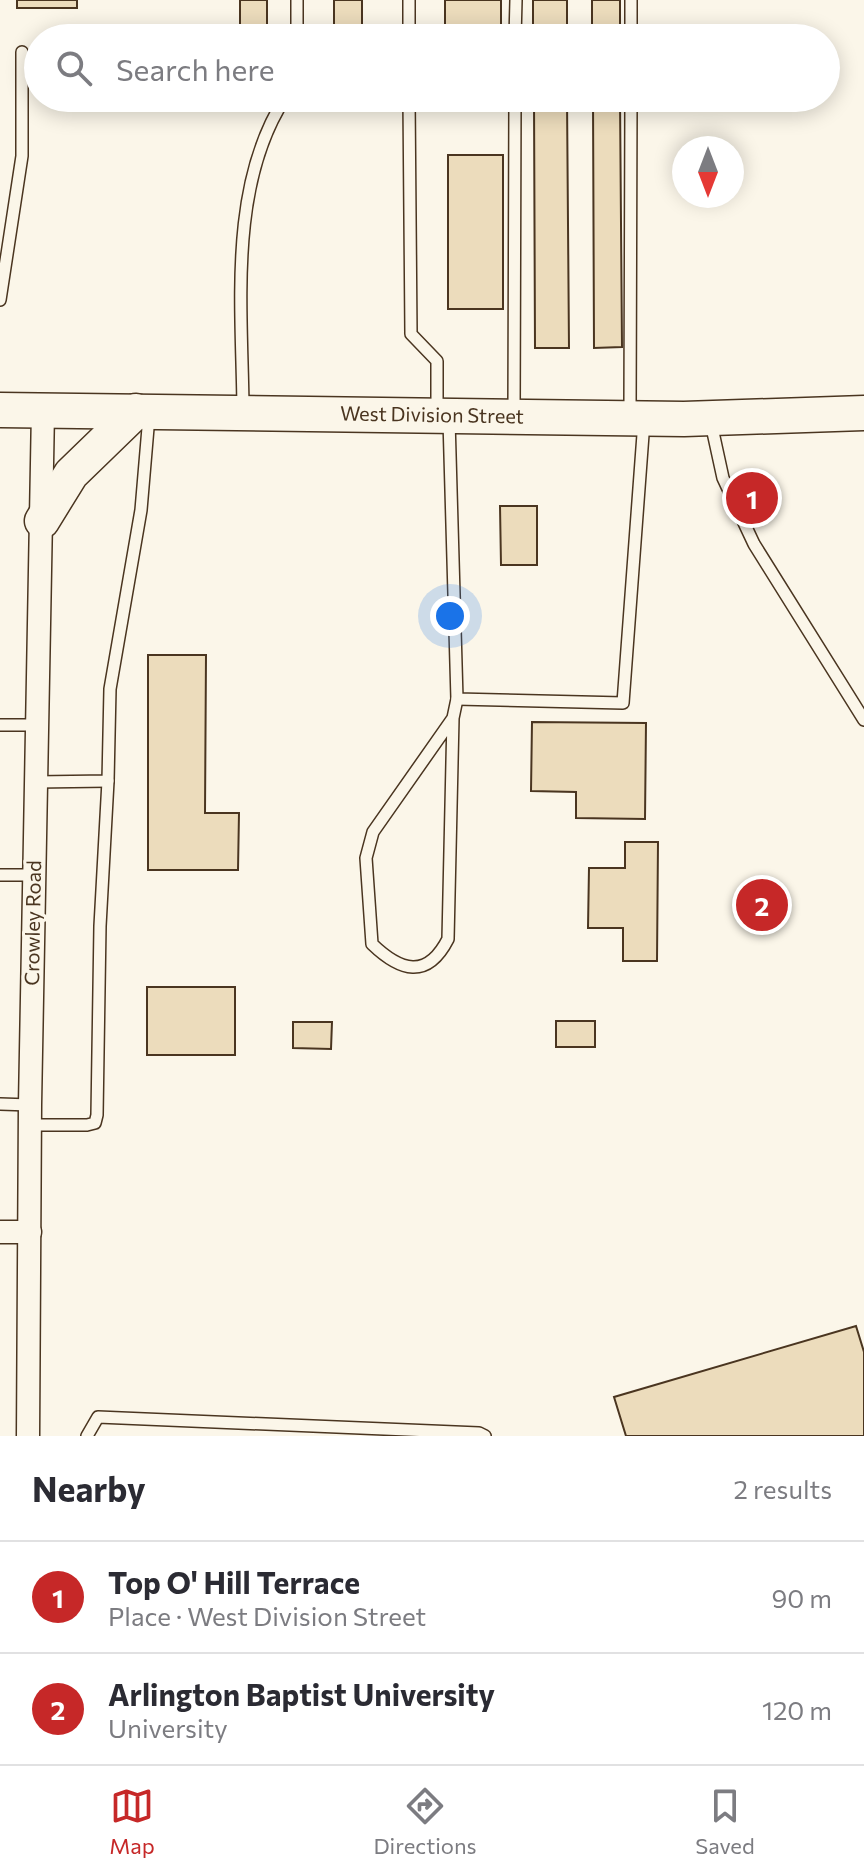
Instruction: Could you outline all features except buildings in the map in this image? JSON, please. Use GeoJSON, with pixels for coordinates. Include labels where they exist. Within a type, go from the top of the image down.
{"type":"FeatureCollection","features":[{"type":"Feature","properties":{"kind":"main road","name":"West Division Street"},"geometry":{"type":"LineString","coordinates":[[0,410],[637,419],[864,413]]}},
{"type":"Feature","properties":{"kind":"main road"},"geometry":{"type":"LineString","coordinates":[[42,521],[71,474],[142,411]]}},
{"type":"Feature","properties":{"kind":"street","name":"Crowley Road"},"geometry":{"type":"LineString","coordinates":[[28,1436],[30,1115],[43,410]]}},
{"type":"Feature","properties":{"kind":"street"},"geometry":{"type":"LineString","coordinates":[[0,1232],[30,1232]]}},
{"type":"Feature","properties":{"kind":"lane"},"geometry":{"type":"LineString","coordinates":[[297,0],[297,24]]}},
{"type":"Feature","properties":{"kind":"lane"},"geometry":{"type":"LineString","coordinates":[[409,0],[409,24]]}},
{"type":"Feature","properties":{"kind":"lane"},"geometry":{"type":"LineString","coordinates":[[515,24],[516,0]]}},
{"type":"Feature","properties":{"kind":"lane"},"geometry":{"type":"LineString","coordinates":[[631,0],[631,24]]}},
{"type":"Feature","properties":{"kind":"lane"},"geometry":{"type":"LineString","coordinates":[[0,300],[22,156],[22,52]]}},
{"type":"Feature","properties":{"kind":"lane"},"geometry":{"type":"LineString","coordinates":[[243,413],[246,221],[256,154],[278,112]]}},
{"type":"Feature","properties":{"kind":"lane"},"geometry":{"type":"LineString","coordinates":[[409,112],[411,334],[437,361],[443,416],[457,699],[453,718],[448,939],[440,954],[429,962],[415,967],[398,966],[372,944],[366,858],[373,832],[453,718]]}},
{"type":"Feature","properties":{"kind":"lane"},"geometry":{"type":"LineString","coordinates":[[514,417],[515,112]]}},
{"type":"Feature","properties":{"kind":"lane"},"geometry":{"type":"LineString","coordinates":[[457,699],[623,703],[637,419],[631,112]]}},
{"type":"Feature","properties":{"kind":"lane"},"geometry":{"type":"LineString","coordinates":[[0,1104],[30,1115],[87,1125],[95,1123],[97,1115],[100,926],[110,689],[141,510],[142,411]]}},
{"type":"Feature","properties":{"kind":"lane"},"geometry":{"type":"LineString","coordinates":[[710,419],[723,478],[754,544],[864,720]]}},
{"type":"Feature","properties":{"kind":"lane"},"geometry":{"type":"LineString","coordinates":[[0,725],[37,725]]}},
{"type":"Feature","properties":{"kind":"lane"},"geometry":{"type":"LineString","coordinates":[[36,782],[108,781]]}},
{"type":"Feature","properties":{"kind":"lane"},"geometry":{"type":"LineString","coordinates":[[0,875],[34,875]]}},
{"type":"Feature","properties":{"kind":"lane"},"geometry":{"type":"LineString","coordinates":[[87,1436],[98,1417],[463,1432],[485,1436]]}},
{"type":"Feature","properties":{"kind":"place","name":"Top O' Hill Terrace"},"geometry":{"type":"Point","coordinates":[752,498]}},
{"type":"Feature","properties":{"kind":"place","name":"Arlington Baptist University"},"geometry":{"type":"Point","coordinates":[762,905]}}]}
